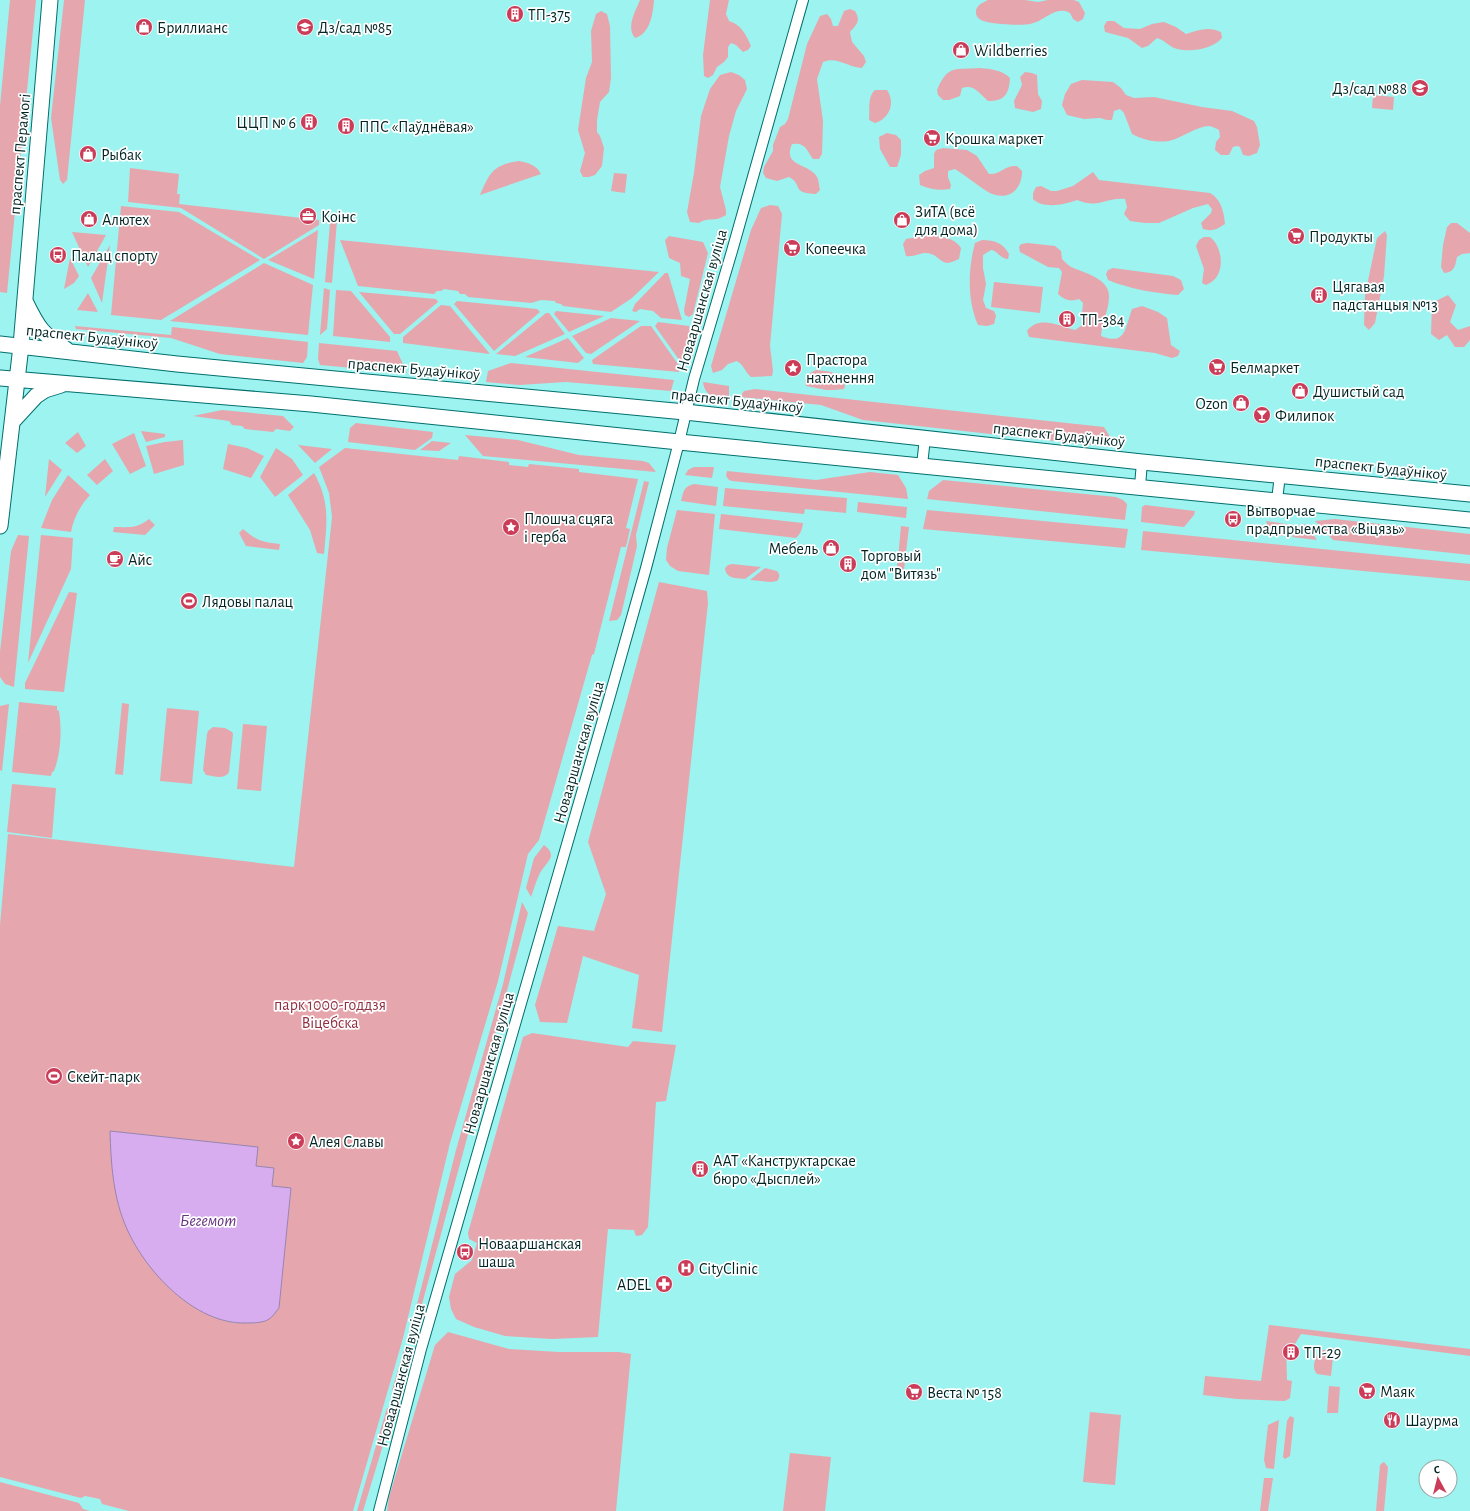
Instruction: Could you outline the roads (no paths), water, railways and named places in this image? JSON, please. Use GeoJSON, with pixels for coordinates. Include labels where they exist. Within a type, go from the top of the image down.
{"type":"FeatureCollection","features":[{"type":"Feature","properties":{"kind":"main road","name":"праспект Перамогі"},"geometry":{"type":"LineString","coordinates":[[0,526],[18,380],[50,0]]}},
{"type":"Feature","properties":{"kind":"main road"},"geometry":{"type":"LineString","coordinates":[[25,301],[34,320],[42,331],[52,341],[70,352]]}},
{"type":"Feature","properties":{"kind":"main road","name":"праспект Будаўнікоў"},"geometry":{"type":"LineString","coordinates":[[0,344],[185,364],[685,412],[1142,462],[1470,494]]}},
{"type":"Feature","properties":{"kind":"main road"},"geometry":{"type":"LineString","coordinates":[[0,378],[318,405],[1470,520]]}},
{"type":"Feature","properties":{"kind":"main road"},"geometry":{"type":"LineString","coordinates":[[13,421],[36,396],[45,390],[68,384]]}},
{"type":"Feature","properties":{"kind":"street","name":"Новааршанская вуліца"},"geometry":{"type":"LineString","coordinates":[[379,1511],[421,1349],[609,699],[679,442],[694,379],[803,0]]}},
{"type":"Feature","properties":{"kind":"street"},"geometry":{"type":"LineString","coordinates":[[922,465],[925,438]]}},
{"type":"Feature","properties":{"kind":"street"},"geometry":{"type":"LineString","coordinates":[[1140,486],[1142,462]]}},
{"type":"Feature","properties":{"kind":"street"},"geometry":{"type":"LineString","coordinates":[[1277,500],[1280,475]]}},
{"type":"Feature","properties":{"kind":"water","name":"Бегемот"},"geometry":{"type":"Polygon","coordinates":[[[110,1131],[258,1147],[256,1166],[274,1168],[272,1186],[291,1188],[279,1308],[270,1318],[261,1322],[245,1323],[226,1321],[208,1315],[191,1305],[174,1292],[146,1262],[135,1245],[122,1217],[114,1181],[110,1131]]]}},
{"type":"Feature","properties":{"kind":"place","name":"ТП-375"},"geometry":{"type":"Point","coordinates":[515,14]}},
{"type":"Feature","properties":{"kind":"place","name":"Бриллианс"},"geometry":{"type":"Point","coordinates":[144,27]}},
{"type":"Feature","properties":{"kind":"place","name":"Дз/сад №85"},"geometry":{"type":"Point","coordinates":[305,27]}},
{"type":"Feature","properties":{"kind":"place","name":"Wildberries"},"geometry":{"type":"Point","coordinates":[961,50]}},
{"type":"Feature","properties":{"kind":"place","name":"Дз/сад №88"},"geometry":{"type":"Point","coordinates":[1420,88]}},
{"type":"Feature","properties":{"kind":"place","name":"ЦЦП № 6"},"geometry":{"type":"Point","coordinates":[309,122]}},
{"type":"Feature","properties":{"kind":"place","name":"ППС «Паўднёвая»"},"geometry":{"type":"Point","coordinates":[346,126]}},
{"type":"Feature","properties":{"kind":"place","name":"Крошка маркет"},"geometry":{"type":"Point","coordinates":[932,138]}},
{"type":"Feature","properties":{"kind":"place","name":"Рыбак"},"geometry":{"type":"Point","coordinates":[88,154]}},
{"type":"Feature","properties":{"kind":"place","name":"Коінс"},"geometry":{"type":"Point","coordinates":[308,216]}},
{"type":"Feature","properties":{"kind":"place","name":"Алютех"},"geometry":{"type":"Point","coordinates":[89,219]}},
{"type":"Feature","properties":{"kind":"place","name":"ЗиТА (всё для дома)"},"geometry":{"type":"Point","coordinates":[902,220]}},
{"type":"Feature","properties":{"kind":"place","name":"Продукты"},"geometry":{"type":"Point","coordinates":[1296,236]}},
{"type":"Feature","properties":{"kind":"place","name":"Копеечка"},"geometry":{"type":"Point","coordinates":[792,248]}},
{"type":"Feature","properties":{"kind":"place","name":"Палац спорту"},"geometry":{"type":"Point","coordinates":[58,255]}},
{"type":"Feature","properties":{"kind":"place","name":"Цягавая падстанцыя №13"},"geometry":{"type":"Point","coordinates":[1319,295]}},
{"type":"Feature","properties":{"kind":"place","name":"ТП-384"},"geometry":{"type":"Point","coordinates":[1067,319]}},
{"type":"Feature","properties":{"kind":"place","name":"Белмаркет"},"geometry":{"type":"Point","coordinates":[1217,367]}},
{"type":"Feature","properties":{"kind":"place","name":"Прастора натхнення"},"geometry":{"type":"Point","coordinates":[793,368]}},
{"type":"Feature","properties":{"kind":"place","name":"Душистый сад"},"geometry":{"type":"Point","coordinates":[1300,391]}},
{"type":"Feature","properties":{"kind":"place","name":"Ozon"},"geometry":{"type":"Point","coordinates":[1241,403]}},
{"type":"Feature","properties":{"kind":"place","name":"Филипок"},"geometry":{"type":"Point","coordinates":[1262,415]}},
{"type":"Feature","properties":{"kind":"place","name":"Вытворчае прадпрыемства «Віцязь»"},"geometry":{"type":"Point","coordinates":[1233,519]}},
{"type":"Feature","properties":{"kind":"place","name":"Плошча сцяга і герба"},"geometry":{"type":"Point","coordinates":[511,527]}},
{"type":"Feature","properties":{"kind":"place","name":"Мебель"},"geometry":{"type":"Point","coordinates":[831,548]}},
{"type":"Feature","properties":{"kind":"place","name":"Айс"},"geometry":{"type":"Point","coordinates":[115,559]}},
{"type":"Feature","properties":{"kind":"place","name":"Торговый дом \"Витязь\""},"geometry":{"type":"Point","coordinates":[848,564]}},
{"type":"Feature","properties":{"kind":"place","name":"Лядовы палац"},"geometry":{"type":"Point","coordinates":[189,601]}},
{"type":"Feature","properties":{"kind":"place","name":"Скейт-парк"},"geometry":{"type":"Point","coordinates":[54,1076]}},
{"type":"Feature","properties":{"kind":"place","name":"Алея Славы"},"geometry":{"type":"Point","coordinates":[296,1141]}},
{"type":"Feature","properties":{"kind":"place","name":"ААТ «Канструктарскае бюро «Дысплей»"},"geometry":{"type":"Point","coordinates":[700,1169]}},
{"type":"Feature","properties":{"kind":"place","name":"Новааршанская шаша"},"geometry":{"type":"Point","coordinates":[465,1252]}},
{"type":"Feature","properties":{"kind":"place","name":"CityClinic"},"geometry":{"type":"Point","coordinates":[686,1268]}},
{"type":"Feature","properties":{"kind":"place","name":"ADEL"},"geometry":{"type":"Point","coordinates":[664,1284]}},
{"type":"Feature","properties":{"kind":"place","name":"ТП-29"},"geometry":{"type":"Point","coordinates":[1291,1352]}},
{"type":"Feature","properties":{"kind":"place","name":"Маяк"},"geometry":{"type":"Point","coordinates":[1367,1391]}},
{"type":"Feature","properties":{"kind":"place","name":"Веста № 158"},"geometry":{"type":"Point","coordinates":[914,1392]}},
{"type":"Feature","properties":{"kind":"place","name":"Шаурма"},"geometry":{"type":"Point","coordinates":[1392,1420]}},
{"type":"Feature","properties":{"kind":"park label","name":"парк 1000-годдзя Віцебска"},"geometry":{"type":"Point","coordinates":[330,1013]}}]}
